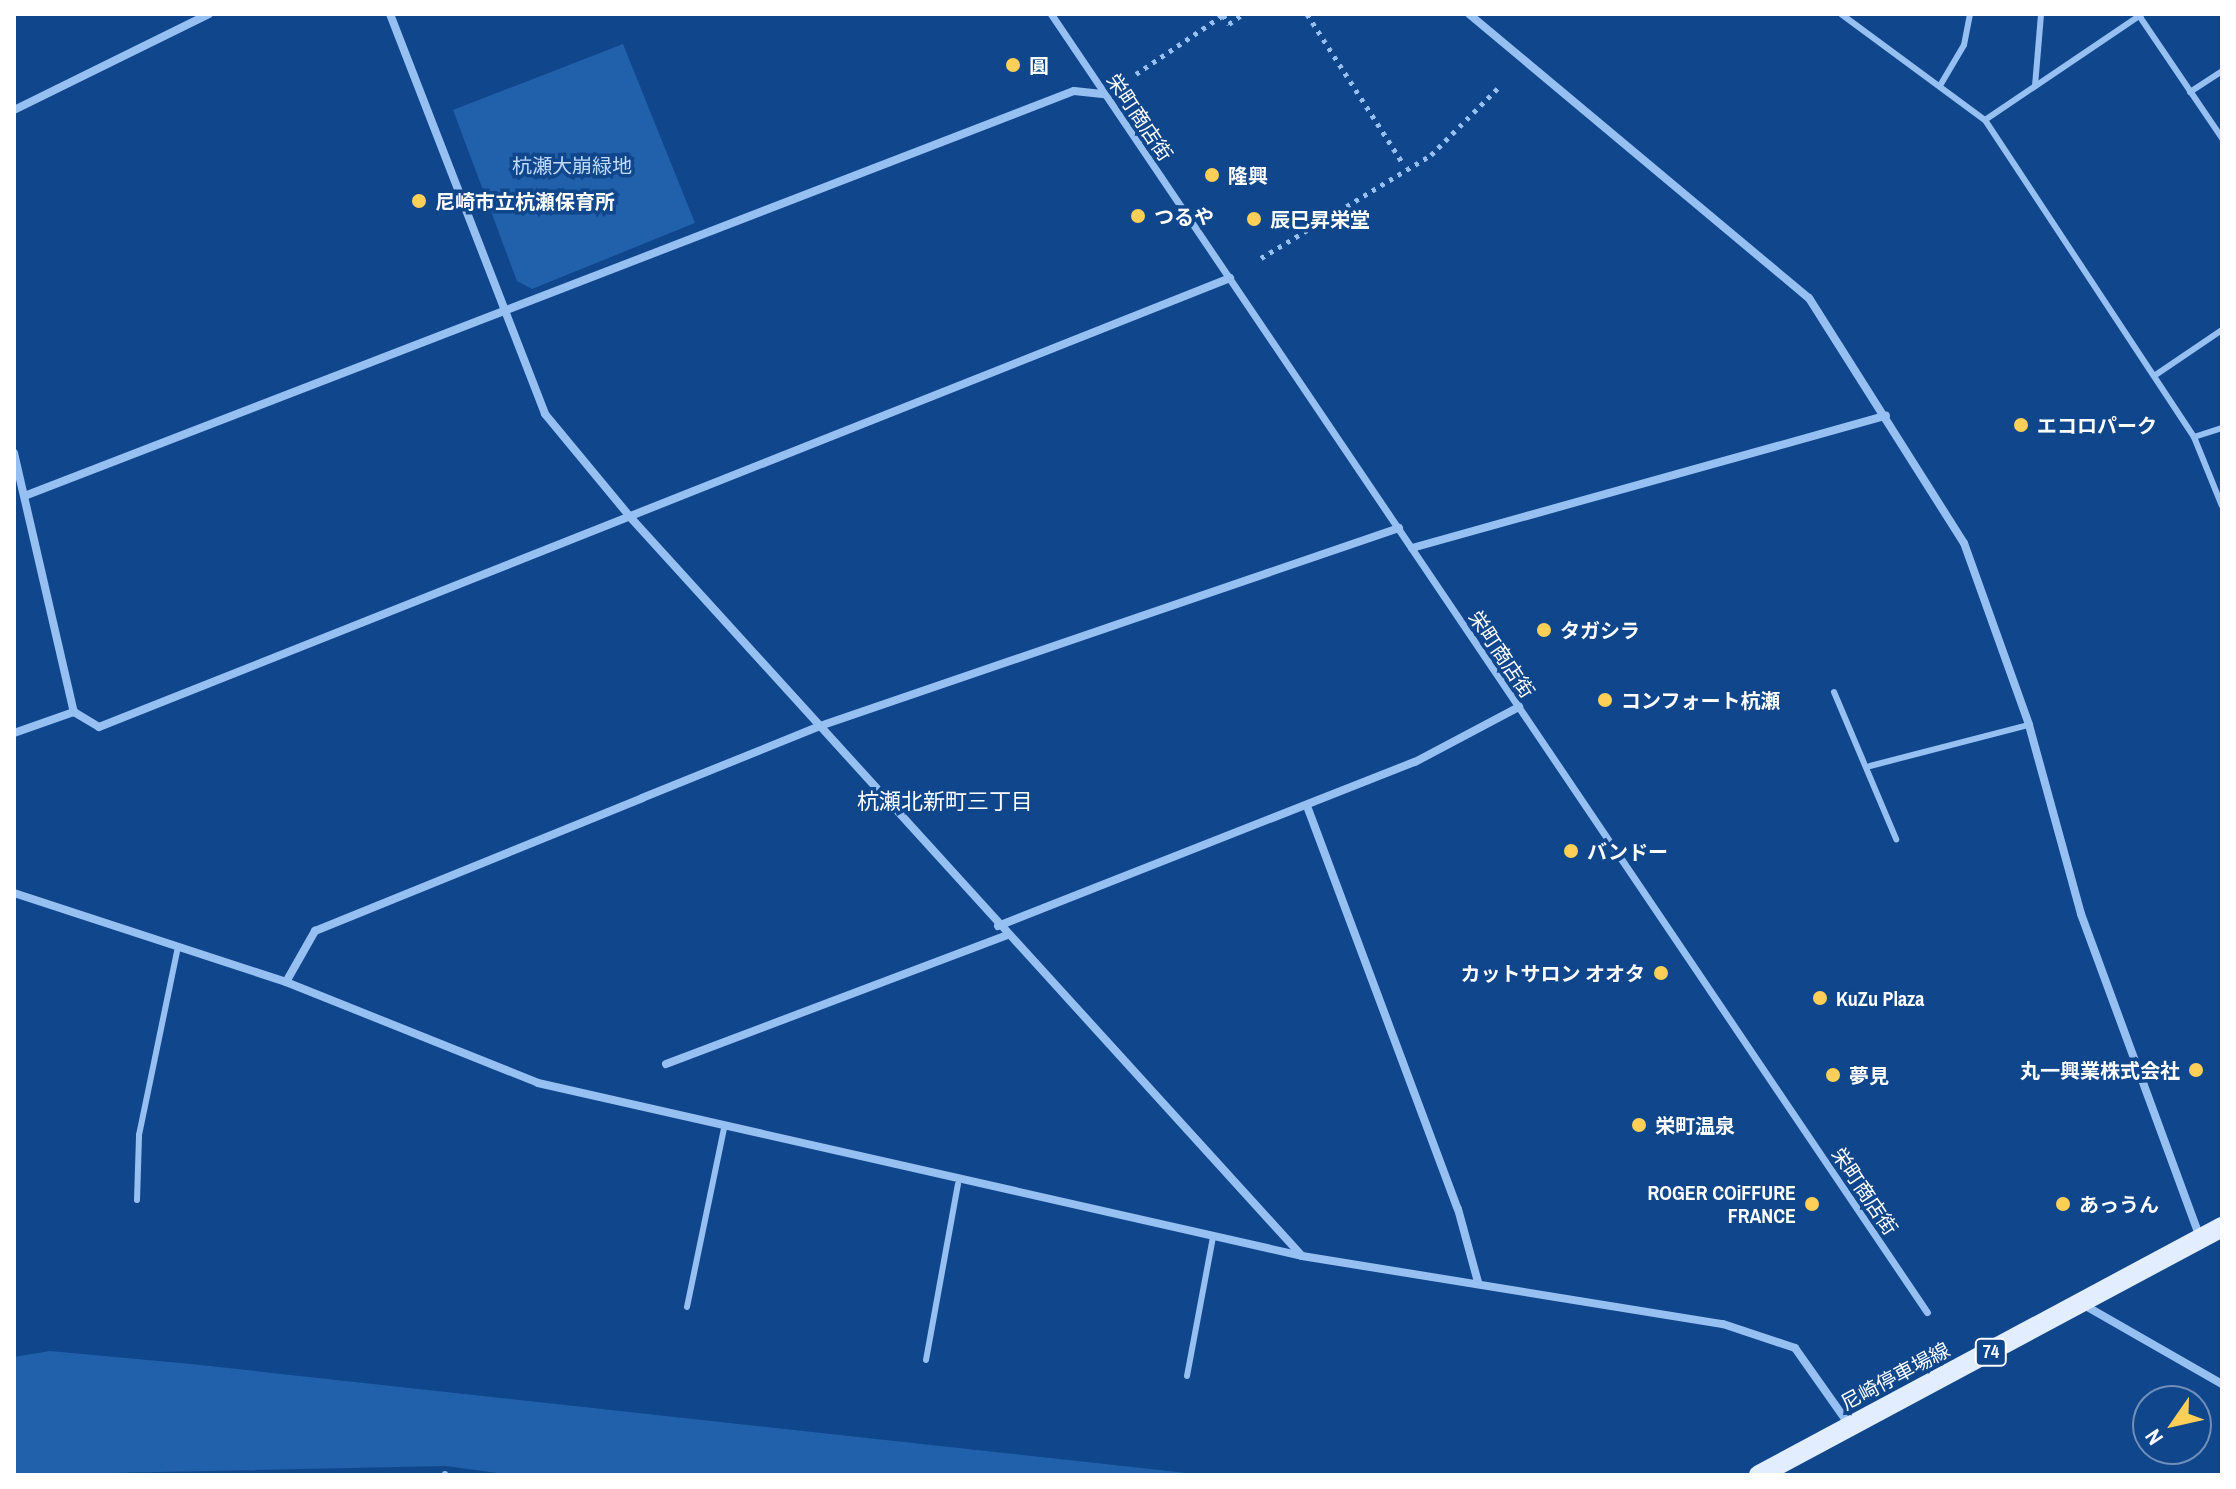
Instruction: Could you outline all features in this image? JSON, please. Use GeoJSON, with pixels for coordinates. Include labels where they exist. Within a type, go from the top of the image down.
{"type":"FeatureCollection","features":[{"type":"Feature","properties":{"kind":"main road","name":"尼崎停車場線"},"geometry":{"type":"LineString","coordinates":[[1759,1475],[2222,1227]]}},
{"type":"Feature","properties":{"kind":"street"},"geometry":{"type":"LineString","coordinates":[[14,110],[209,14]]}},
{"type":"Feature","properties":{"kind":"street"},"geometry":{"type":"LineString","coordinates":[[390,14],[545,414],[631,518],[998,926],[1302,1256]]}},
{"type":"Feature","properties":{"kind":"street","name":"栄町商店街"},"geometry":{"type":"LineString","coordinates":[[1051,14],[1927,1312]]}},
{"type":"Feature","properties":{"kind":"street"},"geometry":{"type":"LineString","coordinates":[[1469,14],[1809,298],[1964,543],[2029,725],[2081,914],[2201,1239]]}},
{"type":"Feature","properties":{"kind":"street"},"geometry":{"type":"LineString","coordinates":[[27,495],[507,314],[1074,91],[1105,94]]}},
{"type":"Feature","properties":{"kind":"street"},"geometry":{"type":"LineString","coordinates":[[14,453],[27,495],[22,510],[74,712],[99,727],[1230,278]]}},
{"type":"Feature","properties":{"kind":"street"},"geometry":{"type":"LineString","coordinates":[[1412,548],[1886,416]]}},
{"type":"Feature","properties":{"kind":"street"},"geometry":{"type":"LineString","coordinates":[[286,982],[315,931],[820,726],[1399,528]]}},
{"type":"Feature","properties":{"kind":"street"},"geometry":{"type":"LineString","coordinates":[[998,926],[1415,762],[1519,707]]}},
{"type":"Feature","properties":{"kind":"street"},"geometry":{"type":"LineString","coordinates":[[14,733],[74,712]]}},
{"type":"Feature","properties":{"kind":"street"},"geometry":{"type":"LineString","coordinates":[[1307,806],[1458,1209],[1478,1282]]}},
{"type":"Feature","properties":{"kind":"street"},"geometry":{"type":"LineString","coordinates":[[14,893],[286,982],[538,1083],[958,1184],[1302,1256],[1723,1324],[1795,1348],[1851,1427]]}},
{"type":"Feature","properties":{"kind":"street"},"geometry":{"type":"LineString","coordinates":[[666,1064],[1007,935]]}},
{"type":"Feature","properties":{"kind":"street"},"geometry":{"type":"LineString","coordinates":[[2080,1302],[2222,1384]]}},
{"type":"Feature","properties":{"kind":"lane"},"geometry":{"type":"LineString","coordinates":[[1841,14],[1941,84],[1985,120],[2194,437],[2222,506]]}},
{"type":"Feature","properties":{"kind":"lane"},"geometry":{"type":"LineString","coordinates":[[1941,84],[1964,45],[1970,14]]}},
{"type":"Feature","properties":{"kind":"lane"},"geometry":{"type":"LineString","coordinates":[[2035,86],[2041,14]]}},
{"type":"Feature","properties":{"kind":"lane"},"geometry":{"type":"LineString","coordinates":[[1985,120],[2139,15],[2222,138]]}},
{"type":"Feature","properties":{"kind":"lane"},"geometry":{"type":"LineString","coordinates":[[2190,92],[2222,71]]}},
{"type":"Feature","properties":{"kind":"lane"},"geometry":{"type":"LineString","coordinates":[[2154,376],[2222,330]]}},
{"type":"Feature","properties":{"kind":"lane"},"geometry":{"type":"LineString","coordinates":[[2194,437],[2222,428]]}},
{"type":"Feature","properties":{"kind":"lane"},"geometry":{"type":"LineString","coordinates":[[1834,692],[1870,766],[1896,839]]}},
{"type":"Feature","properties":{"kind":"lane"},"geometry":{"type":"LineString","coordinates":[[1870,766],[2029,725]]}},
{"type":"Feature","properties":{"kind":"lane"},"geometry":{"type":"LineString","coordinates":[[137,1200],[139,1135],[178,946]]}},
{"type":"Feature","properties":{"kind":"lane"},"geometry":{"type":"LineString","coordinates":[[687,1307],[724,1129]]}},
{"type":"Feature","properties":{"kind":"lane"},"geometry":{"type":"LineString","coordinates":[[926,1360],[958,1184]]}},
{"type":"Feature","properties":{"kind":"lane"},"geometry":{"type":"LineString","coordinates":[[1187,1376],[1213,1237]]}},
{"type":"Feature","properties":{"kind":"path"},"geometry":{"type":"LineString","coordinates":[[1105,94],[1223,15],[1229,24],[1243,14]]}},
{"type":"Feature","properties":{"kind":"path"},"geometry":{"type":"LineString","coordinates":[[1307,14],[1404,165]]}},
{"type":"Feature","properties":{"kind":"path"},"geometry":{"type":"LineString","coordinates":[[1230,278],[1404,165],[1431,155],[1525,60]]}},
{"type":"Feature","properties":{"kind":"green space","name":"杭瀬大崩緑地"},"geometry":{"type":"Polygon","coordinates":[[[623,44],[695,223],[532,289],[517,281],[453,110],[623,44]]]}},
{"type":"Feature","properties":{"kind":"green space"},"geometry":{"type":"Polygon","coordinates":[[[50,1351],[1205,1475],[511,1475],[446,1466],[14,1475],[14,1357],[50,1351]]]}},
{"type":"Feature","properties":{"kind":"place","name":"圓"},"geometry":{"type":"Point","coordinates":[1013,65]}},
{"type":"Feature","properties":{"kind":"place","name":"隆興"},"geometry":{"type":"Point","coordinates":[1212,175]}},
{"type":"Feature","properties":{"kind":"place","name":"尼崎市立杭瀬保育所"},"geometry":{"type":"Point","coordinates":[419,201]}},
{"type":"Feature","properties":{"kind":"place","name":"つるや"},"geometry":{"type":"Point","coordinates":[1138,216]}},
{"type":"Feature","properties":{"kind":"place","name":"辰巳昇栄堂"},"geometry":{"type":"Point","coordinates":[1254,219]}},
{"type":"Feature","properties":{"kind":"place","name":"エコロパーク"},"geometry":{"type":"Point","coordinates":[2021,425]}},
{"type":"Feature","properties":{"kind":"place","name":"タガシラ"},"geometry":{"type":"Point","coordinates":[1544,630]}},
{"type":"Feature","properties":{"kind":"place","name":"コンフォート杭瀬"},"geometry":{"type":"Point","coordinates":[1605,700]}},
{"type":"Feature","properties":{"kind":"place","name":"バンドー"},"geometry":{"type":"Point","coordinates":[1571,851]}},
{"type":"Feature","properties":{"kind":"place","name":"カットサロン オオタ"},"geometry":{"type":"Point","coordinates":[1661,973]}},
{"type":"Feature","properties":{"kind":"place","name":"KuZu Plaza"},"geometry":{"type":"Point","coordinates":[1820,998]}},
{"type":"Feature","properties":{"kind":"place","name":"丸一興業株式会社"},"geometry":{"type":"Point","coordinates":[2196,1070]}},
{"type":"Feature","properties":{"kind":"place","name":"夢見"},"geometry":{"type":"Point","coordinates":[1833,1075]}},
{"type":"Feature","properties":{"kind":"place","name":"栄町温泉"},"geometry":{"type":"Point","coordinates":[1639,1125]}},
{"type":"Feature","properties":{"kind":"place","name":"ROGER COiFFURE FRANCE"},"geometry":{"type":"Point","coordinates":[1812,1204]}},
{"type":"Feature","properties":{"kind":"place","name":"あっうん"},"geometry":{"type":"Point","coordinates":[2063,1204]}},
{"type":"Feature","properties":{"kind":"district","name":"杭瀬北新町三丁目"},"geometry":{"type":"Point","coordinates":[945,802]}}]}
